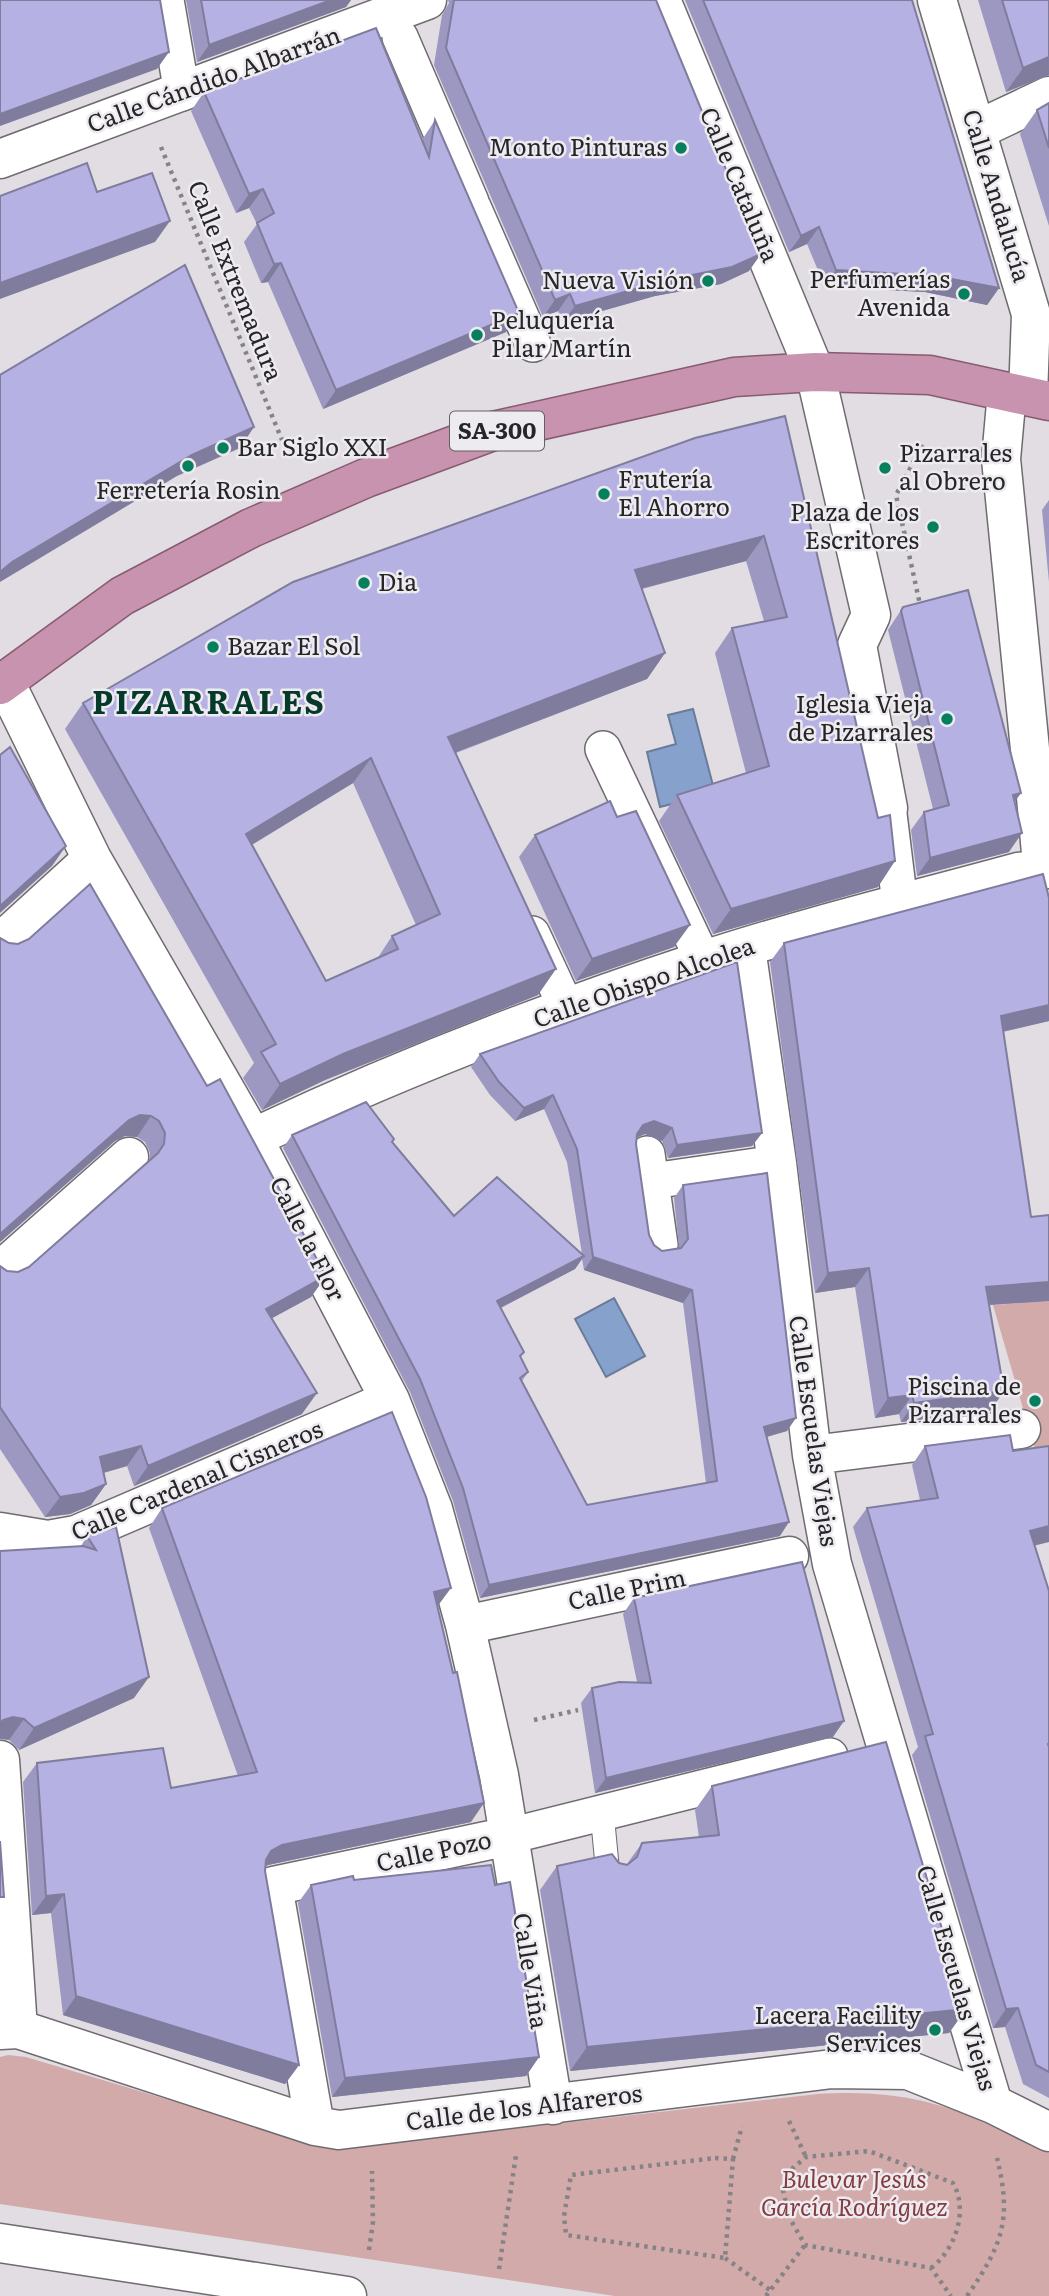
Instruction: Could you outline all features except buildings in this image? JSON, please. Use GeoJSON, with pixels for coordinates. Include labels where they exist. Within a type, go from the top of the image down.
{"type":"FeatureCollection","features":[{"type":"Feature","properties":{"kind":"highway","name":"SA-300"},"geometry":{"type":"LineString","coordinates":[[2,684],[122,596],[251,528],[366,478],[493,431],[733,377],[815,372],[930,375],[1028,396]]}},
{"type":"Feature","properties":{"kind":"street"},"geometry":{"type":"LineString","coordinates":[[166,0],[182,93]]}},
{"type":"Feature","properties":{"kind":"street","name":"Calle Cándido Albarrán"},"geometry":{"type":"LineString","coordinates":[[0,159],[427,0]]}},
{"type":"Feature","properties":{"kind":"street","name":"Calle Cataluña"},"geometry":{"type":"LineString","coordinates":[[661,0],[815,372],[871,615],[857,645],[888,808]]}},
{"type":"Feature","properties":{"kind":"street","name":"Calle Andalucía"},"geometry":{"type":"LineString","coordinates":[[937,0],[1031,314],[1028,396]]}},
{"type":"Feature","properties":{"kind":"street"},"geometry":{"type":"LineString","coordinates":[[400,37],[533,344]]}},
{"type":"Feature","properties":{"kind":"street"},"geometry":{"type":"LineString","coordinates":[[977,130],[1049,96]]}},
{"type":"Feature","properties":{"kind":"street"},"geometry":{"type":"LineString","coordinates":[[1028,396],[1001,459],[1032,769],[1045,869]]}},
{"type":"Feature","properties":{"kind":"street","name":"Calle la Flor"},"geometry":{"type":"LineString","coordinates":[[2,684],[92,859],[253,1138],[390,1400],[433,1510],[465,1625],[509,1836]]}},
{"type":"Feature","properties":{"kind":"street"},"geometry":{"type":"LineString","coordinates":[[603,749],[703,960]]}},
{"type":"Feature","properties":{"kind":"street"},"geometry":{"type":"LineString","coordinates":[[888,808],[901,904]]}},
{"type":"Feature","properties":{"kind":"street"},"geometry":{"type":"LineString","coordinates":[[0,943],[92,859]]}},
{"type":"Feature","properties":{"kind":"street","name":"Calle Obispo Alcolea"},"geometry":{"type":"LineString","coordinates":[[253,1138],[344,1095],[566,1007],[703,960],[1017,872],[1045,869]]}},
{"type":"Feature","properties":{"kind":"street"},"geometry":{"type":"LineString","coordinates":[[519,906],[566,1007]]}},
{"type":"Feature","properties":{"kind":"street","name":"Calle Escuelas Viejas"},"geometry":{"type":"LineString","coordinates":[[746,948],[777,1163],[812,1455],[832,1564],[993,2104]]}},
{"type":"Feature","properties":{"kind":"street"},"geometry":{"type":"LineString","coordinates":[[0,1271],[129,1157]]}},
{"type":"Feature","properties":{"kind":"street"},"geometry":{"type":"LineString","coordinates":[[660,1245],[649,1168],[777,1163]]}},
{"type":"Feature","properties":{"kind":"street","name":"Calle Cardenal Cisneros"},"geometry":{"type":"LineString","coordinates":[[0,1532],[48,1540],[76,1535],[390,1400]]}},
{"type":"Feature","properties":{"kind":"street"},"geometry":{"type":"LineString","coordinates":[[812,1455],[1021,1429]]}},
{"type":"Feature","properties":{"kind":"street","name":"Calle Prim"},"geometry":{"type":"LineString","coordinates":[[465,1625],[789,1556]]}},
{"type":"Feature","properties":{"kind":"street","name":"Calle Pozo"},"geometry":{"type":"LineString","coordinates":[[315,2126],[273,1886],[509,1836],[830,1756]]}},
{"type":"Feature","properties":{"kind":"street"},"geometry":{"type":"LineString","coordinates":[[0,1760],[9,2030]]}},
{"type":"Feature","properties":{"kind":"street","name":"Calle Viña"},"geometry":{"type":"LineString","coordinates":[[509,1836],[553,2105]]}},
{"type":"Feature","properties":{"kind":"street","name":"Calle de los Alfareros"},"geometry":{"type":"LineString","coordinates":[[9,2030],[315,2126],[339,2130],[832,2069],[908,2070],[993,2104],[1049,2132]]}},
{"type":"Feature","properties":{"kind":"street"},"geometry":{"type":"LineString","coordinates":[[0,2243],[347,2296]]}},
{"type":"Feature","properties":{"kind":"lane"},"geometry":{"type":"LineString","coordinates":[[602,1814],[608,1875]]}},
{"type":"Feature","properties":{"kind":"path","name":"Calle Extremadura"},"geometry":{"type":"LineString","coordinates":[[155,134],[282,440]]}},
{"type":"Feature","properties":{"kind":"path"},"geometry":{"type":"LineString","coordinates":[[923,444],[896,495],[923,617]]}},
{"type":"Feature","properties":{"kind":"path"},"geometry":{"type":"LineString","coordinates":[[528,1721],[578,1710]]}},
{"type":"Feature","properties":{"kind":"path"},"geometry":{"type":"LineString","coordinates":[[788,2120],[806,2157]]}},
{"type":"Feature","properties":{"kind":"path"},"geometry":{"type":"LineString","coordinates":[[725,2258],[733,2159],[743,2124]]}},
{"type":"Feature","properties":{"kind":"path"},"geometry":{"type":"LineString","coordinates":[[967,2296],[990,2263],[1006,2218],[1005,2189],[996,2149]]}},
{"type":"Feature","properties":{"kind":"path"},"geometry":{"type":"LineString","coordinates":[[931,2268],[944,2258],[961,2218],[960,2195],[953,2183],[870,2151],[806,2157],[793,2168],[783,2190],[789,2217],[805,2245],[931,2268],[951,2296]]}},
{"type":"Feature","properties":{"kind":"path"},"geometry":{"type":"LineString","coordinates":[[499,2269],[516,2152]]}},
{"type":"Feature","properties":{"kind":"path"},"geometry":{"type":"LineString","coordinates":[[733,2159],[571,2175],[564,2216],[566,2235],[725,2258],[770,2290]]}},
{"type":"Feature","properties":{"kind":"path"},"geometry":{"type":"LineString","coordinates":[[369,2250],[373,2222],[372,2169]]}},
{"type":"Feature","properties":{"kind":"path"},"geometry":{"type":"LineString","coordinates":[[766,2296],[805,2245]]}},
{"type":"Feature","properties":{"kind":"green space","name":"Piscina de Pizarrales"},"geometry":{"type":"Polygon","coordinates":[[[1049,1301],[1049,1498],[993,1305],[1049,1301]]]}},
{"type":"Feature","properties":{"kind":"green space","name":"Bulevar Jesús García Rodríguez"},"geometry":{"type":"Polygon","coordinates":[[[0,2057],[26,2057],[333,2149],[818,2094],[883,2095],[938,2105],[991,2125],[1049,2153],[1049,2296],[615,2296],[0,2204],[0,2057]]]}},
{"type":"Feature","properties":{"kind":"water"},"geometry":{"type":"Polygon","coordinates":[[[693,709],[715,793],[660,807],[647,752],[676,744],[668,715],[693,709]]]}},
{"type":"Feature","properties":{"kind":"water"},"geometry":{"type":"Polygon","coordinates":[[[614,1298],[645,1356],[606,1377],[575,1319],[614,1298]]]}},
{"type":"Feature","properties":{"kind":"place","name":"Monto Pinturas"},"geometry":{"type":"Point","coordinates":[681,148]}},
{"type":"Feature","properties":{"kind":"place","name":"Nueva Visión"},"geometry":{"type":"Point","coordinates":[708,281]}},
{"type":"Feature","properties":{"kind":"place","name":"Perfumerías Avenida"},"geometry":{"type":"Point","coordinates":[964,294]}},
{"type":"Feature","properties":{"kind":"place","name":"Peluquería Pilar Martín"},"geometry":{"type":"Point","coordinates":[477,335]}},
{"type":"Feature","properties":{"kind":"place","name":"Bar Siglo XXI"},"geometry":{"type":"Point","coordinates":[223,448]}},
{"type":"Feature","properties":{"kind":"place","name":"Ferretería Rosin"},"geometry":{"type":"Point","coordinates":[188,466]}},
{"type":"Feature","properties":{"kind":"place","name":"Pizarrales al Obrero"},"geometry":{"type":"Point","coordinates":[885,468]}},
{"type":"Feature","properties":{"kind":"place","name":"Frutería El Ahorro"},"geometry":{"type":"Point","coordinates":[604,494]}},
{"type":"Feature","properties":{"kind":"place","name":"Plaza de los Escritores"},"geometry":{"type":"Point","coordinates":[933,527]}},
{"type":"Feature","properties":{"kind":"place","name":"Dia"},"geometry":{"type":"Point","coordinates":[364,583]}},
{"type":"Feature","properties":{"kind":"place","name":"Bazar El Sol"},"geometry":{"type":"Point","coordinates":[213,647]}},
{"type":"Feature","properties":{"kind":"place","name":"Iglesia Vieja de Pizarrales"},"geometry":{"type":"Point","coordinates":[947,719]}},
{"type":"Feature","properties":{"kind":"place","name":"Piscina de Pizarrales"},"geometry":{"type":"Point","coordinates":[1035,1401]}},
{"type":"Feature","properties":{"kind":"place","name":"Lacera Facility Services"},"geometry":{"type":"Point","coordinates":[935,2030]}},
{"type":"Feature","properties":{"kind":"district","name":"PIZARRALES"},"geometry":{"type":"Point","coordinates":[209,703]}}]}
